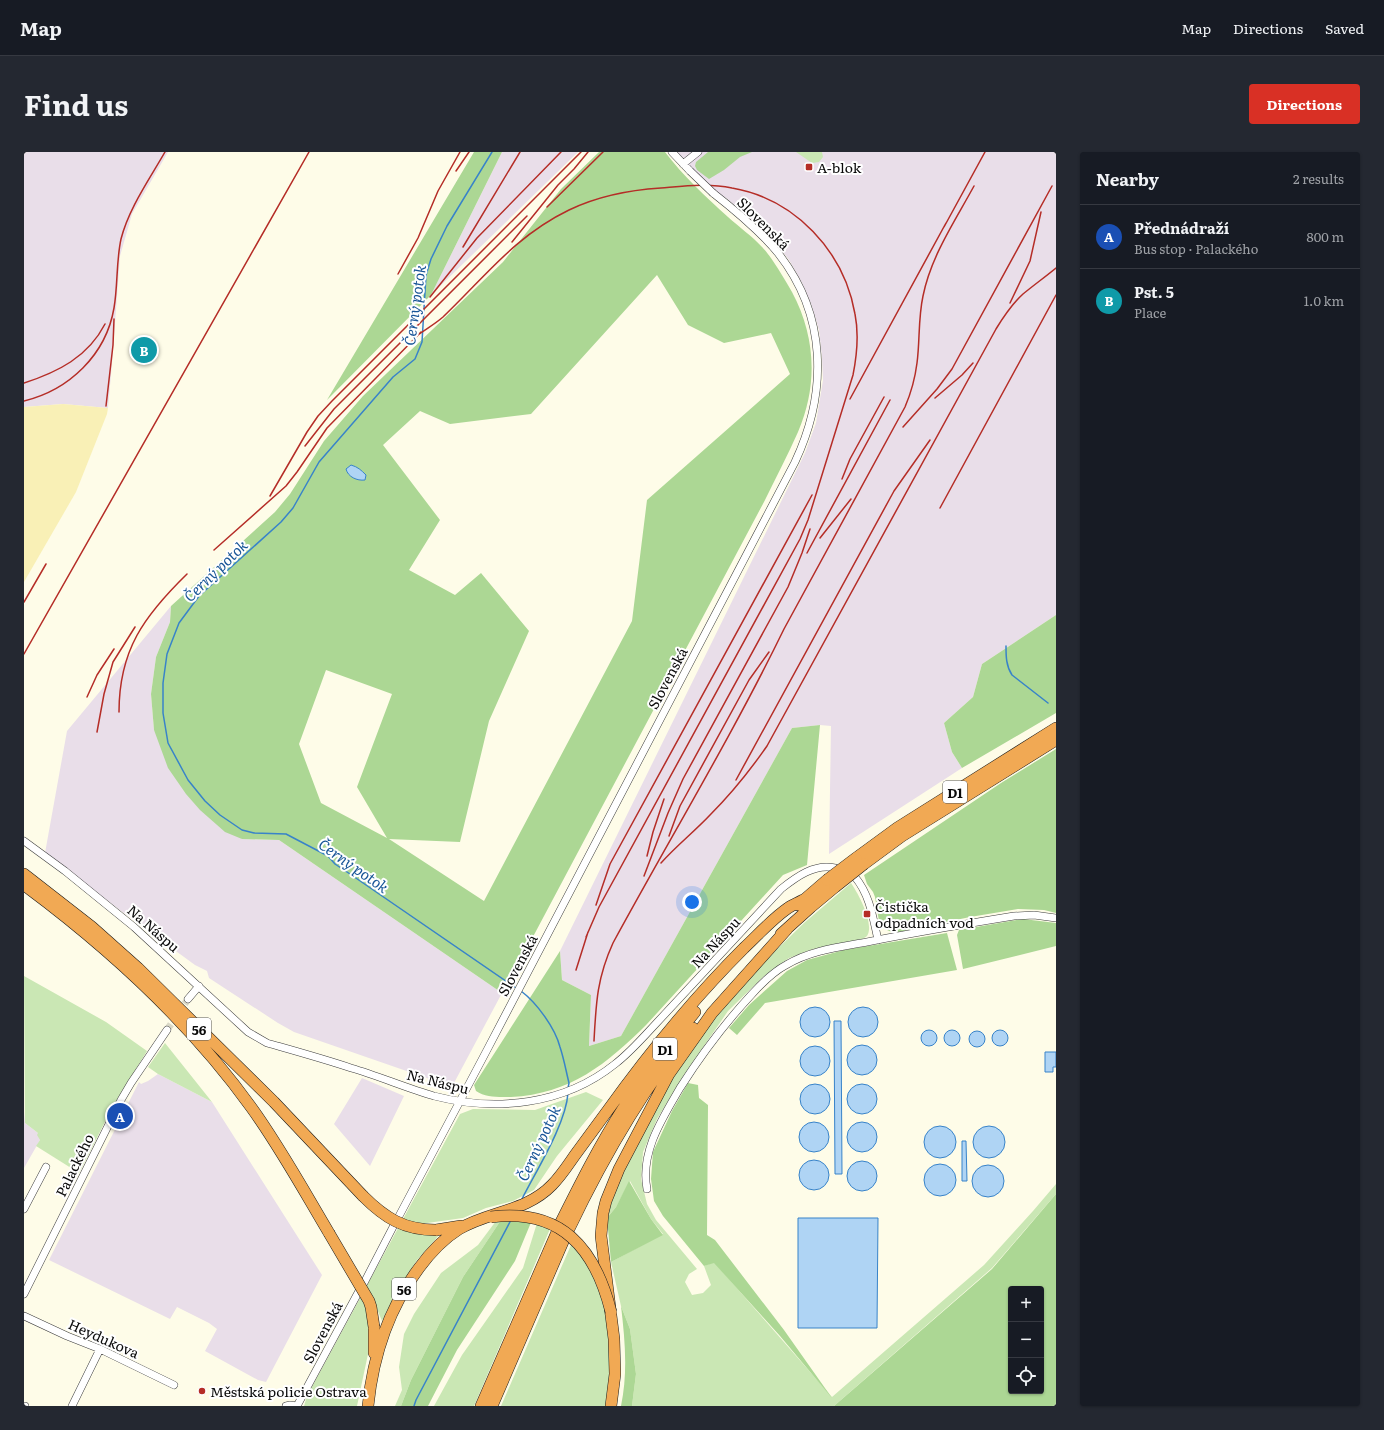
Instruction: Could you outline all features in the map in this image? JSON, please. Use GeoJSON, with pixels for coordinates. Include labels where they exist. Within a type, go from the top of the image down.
{"type":"FeatureCollection","features":[{"type":"Feature","properties":{"kind":"highway","name":"D1"},"geometry":{"type":"LineString","coordinates":[[491,1217],[523,1205],[539,1197],[553,1185],[638,1069],[683,1014],[723,969],[788,908],[831,884],[860,861],[897,828],[1056,728]]}},
{"type":"Feature","properties":{"kind":"highway","name":"D1"},"geometry":{"type":"LineString","coordinates":[[860,861],[1056,740]]}},
{"type":"Feature","properties":{"kind":"highway","name":"56"},"geometry":{"type":"LineString","coordinates":[[24,874],[92,928],[143,973],[274,1102],[378,1210],[394,1221],[414,1228],[436,1230],[469,1224],[491,1217],[511,1215],[532,1217],[546,1222],[565,1232],[576,1240],[591,1259],[602,1280],[611,1312]]}},
{"type":"Feature","properties":{"kind":"highway","name":"D1"},"geometry":{"type":"LineString","coordinates":[[481,1406],[563,1231],[634,1110],[682,1041],[728,986],[752,961],[811,907],[831,884]]}},
{"type":"Feature","properties":{"kind":"highway","name":"56"},"geometry":{"type":"LineString","coordinates":[[24,885],[109,953],[152,993],[189,1031],[251,1107],[276,1144],[369,1301],[374,1327],[372,1377]]}},
{"type":"Feature","properties":{"kind":"highway","name":"D1"},"geometry":{"type":"LineString","coordinates":[[492,1406],[563,1231],[580,1184],[624,1107],[670,1042],[718,983],[803,900]]}},
{"type":"Feature","properties":{"kind":"highway","name":"D1"},"geometry":{"type":"LineString","coordinates":[[611,1312],[601,1236],[602,1218],[606,1201],[619,1169],[669,1074],[712,1013],[787,929]]}},
{"type":"Feature","properties":{"kind":"highway","name":"56"},"geometry":{"type":"LineString","coordinates":[[372,1377],[384,1332],[405,1289],[432,1251],[449,1236],[469,1224]]}},
{"type":"Feature","properties":{"kind":"highway"},"geometry":{"type":"LineString","coordinates":[[611,1312],[615,1358],[611,1406]]}},
{"type":"Feature","properties":{"kind":"highway"},"geometry":{"type":"LineString","coordinates":[[362,1406],[372,1377]]}},
{"type":"Feature","properties":{"kind":"highway"},"geometry":{"type":"LineString","coordinates":[[368,1406],[372,1377]]}},
{"type":"Feature","properties":{"kind":"street","name":"Slovenská"},"geometry":{"type":"LineString","coordinates":[[398,1218],[795,462],[812,420],[817,389],[818,358],[813,326],[803,297],[787,266],[755,228],[713,193],[672,152]]}},
{"type":"Feature","properties":{"kind":"street"},"geometry":{"type":"LineString","coordinates":[[683,164],[698,152]]}},
{"type":"Feature","properties":{"kind":"street","name":"Na Náspu"},"geometry":{"type":"LineString","coordinates":[[24,841],[107,904],[160,950],[248,1032],[267,1043],[352,1068],[413,1090],[460,1101],[487,1104],[530,1102],[552,1096],[580,1085],[611,1068],[631,1051],[787,884],[815,868],[824,866],[835,868]]}},
{"type":"Feature","properties":{"kind":"street"},"geometry":{"type":"LineString","coordinates":[[855,877],[863,887],[867,896],[878,940]]}},
{"type":"Feature","properties":{"kind":"street"},"geometry":{"type":"LineString","coordinates":[[647,1190],[647,1158],[658,1128],[696,1064],[718,1033],[743,1004],[773,974],[797,959],[820,951],[1014,916],[1034,915],[1056,918]]}},
{"type":"Feature","properties":{"kind":"street"},"geometry":{"type":"LineString","coordinates":[[188,999],[199,986]]}},
{"type":"Feature","properties":{"kind":"street","name":"Palackého"},"geometry":{"type":"LineString","coordinates":[[24,1294],[118,1106],[131,1083],[167,1030]]}},
{"type":"Feature","properties":{"kind":"street"},"geometry":{"type":"LineString","coordinates":[[24,1209],[46,1167]]}},
{"type":"Feature","properties":{"kind":"street"},"geometry":{"type":"LineString","coordinates":[[364,1283],[394,1225]]}},
{"type":"Feature","properties":{"kind":"street","name":"Slovenská"},"geometry":{"type":"LineString","coordinates":[[297,1406],[359,1291]]}},
{"type":"Feature","properties":{"kind":"street","name":"Heydukova"},"geometry":{"type":"LineString","coordinates":[[24,1316],[67,1336],[100,1349],[174,1385]]}},
{"type":"Feature","properties":{"kind":"street"},"geometry":{"type":"LineString","coordinates":[[72,1406],[100,1349]]}},
{"type":"Feature","properties":{"kind":"street"},"geometry":{"type":"LineString","coordinates":[[286,1406],[290,1404],[297,1406]]}},
{"type":"Feature","properties":{"kind":"shaded area"},"geometry":{"type":"Polygon","coordinates":[[[24,152],[168,152],[132,214],[120,256],[108,408],[63,404],[24,407],[24,152]]]}},
{"type":"Feature","properties":{"kind":"shaded area"},"geometry":{"type":"Polygon","coordinates":[[[502,152],[578,152],[431,295],[502,152]]]}},
{"type":"Feature","properties":{"kind":"shaded area"},"geometry":{"type":"Polygon","coordinates":[[[672,152],[1056,152],[1056,615],[982,664],[973,697],[944,723],[952,752],[962,768],[829,854],[831,726],[820,725],[792,728],[621,1036],[589,1046],[591,995],[562,980],[560,951],[805,453],[816,423],[823,380],[819,330],[811,304],[802,283],[789,260],[771,237],[758,225],[726,198],[713,193],[672,152]]]}},
{"type":"Feature","properties":{"kind":"shaded area"},"geometry":{"type":"Polygon","coordinates":[[[171,606],[170,622],[156,657],[151,694],[154,730],[242,839],[279,840],[502,993],[454,1083],[444,1084],[294,1032],[209,978],[207,971],[195,965],[45,853],[67,731],[171,606]]]}},
{"type":"Feature","properties":{"kind":"shaded area"},"geometry":{"type":"Polygon","coordinates":[[[158,1074],[212,1102],[322,1275],[266,1382],[258,1380],[205,1351],[217,1329],[209,1323],[177,1307],[170,1319],[49,1260],[139,1082],[141,1084],[158,1074]]]}},
{"type":"Feature","properties":{"kind":"shaded area"},"geometry":{"type":"Polygon","coordinates":[[[362,1078],[404,1096],[370,1166],[334,1124],[362,1078]]]}},
{"type":"Feature","properties":{"kind":"shaded area"},"geometry":{"type":"Polygon","coordinates":[[[24,1112],[25,1123],[38,1133],[40,1140],[24,1168],[24,1112]]]}},
{"type":"Feature","properties":{"kind":"green space"},"geometry":{"type":"Polygon","coordinates":[[[474,152],[502,152],[431,295],[327,400],[474,152]]]}},
{"type":"Feature","properties":{"kind":"green space"},"geometry":{"type":"Polygon","coordinates":[[[599,152],[665,152],[703,194],[766,251],[778,269],[792,292],[806,326],[812,361],[811,379],[809,397],[798,432],[765,500],[502,993],[279,840],[242,839],[225,832],[200,810],[186,794],[168,768],[154,730],[151,694],[156,657],[170,622],[171,606],[275,512],[290,494],[324,441],[363,396],[503,262],[561,189],[599,152]],[[657,275],[531,414],[450,424],[420,411],[383,445],[440,520],[409,570],[455,595],[481,573],[529,631],[489,721],[460,842],[389,839],[484,901],[632,621],[647,500],[790,374],[771,333],[724,343],[688,325],[657,275]],[[326,670],[299,744],[321,803],[387,838],[357,787],[392,694],[326,670]]]}},
{"type":"Feature","properties":{"kind":"green space"},"geometry":{"type":"Polygon","coordinates":[[[708,152],[752,152],[740,157],[724,170],[709,179],[697,170],[695,166],[696,162],[708,152]]]}},
{"type":"Feature","properties":{"kind":"green space"},"geometry":{"type":"Polygon","coordinates":[[[796,152],[822,152],[823,157],[819,162],[812,163],[796,152]]]}},
{"type":"Feature","properties":{"kind":"green space"},"geometry":{"type":"Polygon","coordinates":[[[1056,615],[1056,713],[962,768],[952,752],[944,723],[973,697],[982,664],[1056,615]]]}},
{"type":"Feature","properties":{"kind":"green space"},"geometry":{"type":"Polygon","coordinates":[[[820,725],[807,865],[783,875],[647,1024],[602,1064],[569,1083],[552,1090],[532,1095],[497,1097],[484,1095],[476,1091],[474,1085],[560,951],[562,980],[591,995],[589,1046],[621,1036],[792,728],[820,725]]]}},
{"type":"Feature","properties":{"kind":"green space"},"geometry":{"type":"Polygon","coordinates":[[[1056,749],[1056,913],[1044,910],[1018,909],[970,917],[894,933],[880,927],[875,897],[867,884],[864,875],[1001,783],[1056,749]]]}},
{"type":"Feature","properties":{"kind":"green space"},"geometry":{"type":"Polygon","coordinates":[[[851,883],[865,909],[869,924],[867,936],[862,939],[813,949],[789,958],[764,976],[728,1011],[684,1075],[657,1119],[643,1152],[641,1179],[647,1204],[656,1220],[697,1269],[689,1274],[685,1282],[692,1295],[703,1293],[711,1285],[704,1266],[714,1262],[832,1397],[984,1265],[1056,1184],[1056,1194],[992,1268],[834,1406],[632,1406],[636,1374],[630,1329],[621,1306],[611,1262],[663,1234],[651,1219],[630,1181],[616,1207],[607,1218],[612,1194],[678,1068],[722,1007],[758,968],[804,923],[851,883]]]}},
{"type":"Feature","properties":{"kind":"green space"},"geometry":{"type":"Polygon","coordinates":[[[1023,919],[1056,923],[1056,946],[963,969],[957,935],[959,930],[1023,919]]]}},
{"type":"Feature","properties":{"kind":"green space"},"geometry":{"type":"Polygon","coordinates":[[[947,933],[957,970],[765,1003],[737,1035],[729,1028],[749,1005],[787,971],[807,960],[844,950],[947,933]]]}},
{"type":"Feature","properties":{"kind":"green space"},"geometry":{"type":"Polygon","coordinates":[[[24,976],[106,1022],[147,1051],[113,1106],[79,1173],[36,1146],[40,1140],[37,1135],[38,1133],[25,1123],[24,976]]]}},
{"type":"Feature","properties":{"kind":"green space"},"geometry":{"type":"Polygon","coordinates":[[[165,1043],[212,1102],[158,1074],[148,1067],[165,1043]]]}},
{"type":"Feature","properties":{"kind":"green space"},"geometry":{"type":"Polygon","coordinates":[[[688,1083],[698,1085],[699,1098],[708,1105],[707,1235],[715,1240],[784,1330],[832,1398],[780,1336],[714,1263],[704,1266],[663,1216],[654,1201],[651,1179],[653,1152],[672,1111],[688,1083]]]}},
{"type":"Feature","properties":{"kind":"green space"},"geometry":{"type":"Polygon","coordinates":[[[586,1092],[603,1100],[557,1156],[534,1190],[513,1201],[486,1208],[463,1218],[420,1224],[440,1234],[417,1260],[397,1291],[382,1321],[375,1304],[368,1354],[357,1406],[304,1406],[307,1396],[460,1114],[473,1109],[535,1110],[586,1092]]]}},
{"type":"Feature","properties":{"kind":"green space"},"geometry":{"type":"Polygon","coordinates":[[[629,1181],[651,1219],[663,1235],[611,1262],[607,1218],[616,1207],[629,1181]]]}},
{"type":"Feature","properties":{"kind":"green space"},"geometry":{"type":"Polygon","coordinates":[[[1056,1194],[1056,1406],[834,1406],[992,1269],[1056,1194]]]}},
{"type":"Feature","properties":{"kind":"green space"},"geometry":{"type":"Polygon","coordinates":[[[501,1220],[463,1277],[411,1380],[401,1406],[395,1406],[402,1390],[399,1367],[404,1334],[414,1314],[441,1273],[478,1245],[496,1221],[501,1220]]]}},
{"type":"Feature","properties":{"kind":"green space"},"geometry":{"type":"Polygon","coordinates":[[[501,1220],[532,1220],[515,1261],[457,1350],[428,1406],[401,1406],[411,1380],[463,1277],[501,1220]]]}},
{"type":"Feature","properties":{"kind":"green space"},"geometry":{"type":"Polygon","coordinates":[[[537,1223],[550,1229],[474,1406],[434,1406],[462,1355],[523,1268],[537,1223]]]}},
{"type":"Feature","properties":{"kind":"green space"},"geometry":{"type":"Polygon","coordinates":[[[571,1245],[586,1260],[605,1301],[612,1368],[606,1406],[501,1406],[571,1245]]]}},
{"type":"Feature","properties":{"kind":"green space"},"geometry":{"type":"Polygon","coordinates":[[[621,1306],[630,1329],[636,1374],[632,1406],[621,1406],[625,1381],[625,1344],[621,1306]]]}},
{"type":"Feature","properties":{"kind":"sand"},"geometry":{"type":"Polygon","coordinates":[[[63,404],[108,408],[107,414],[76,492],[24,582],[24,407],[63,404]]]}},
{"type":"Feature","properties":{"kind":"water"},"geometry":{"type":"Polygon","coordinates":[[[351,465],[366,475],[365,480],[356,479],[347,472],[346,469],[351,465]]]}},
{"type":"Feature","properties":{"kind":"water"},"geometry":{"type":"Polygon","coordinates":[[[815,1007],[821,1008],[829,1016],[829,1028],[821,1036],[815,1037],[809,1036],[801,1028],[800,1022],[801,1016],[809,1008],[815,1007]]]}},
{"type":"Feature","properties":{"kind":"water"},"geometry":{"type":"Polygon","coordinates":[[[863,1007],[869,1008],[877,1016],[877,1028],[869,1036],[863,1037],[857,1036],[849,1028],[848,1022],[849,1016],[857,1008],[863,1007]]]}},
{"type":"Feature","properties":{"kind":"water"},"geometry":{"type":"Polygon","coordinates":[[[834,1021],[841,1021],[842,1174],[835,1174],[834,1021]]]}},
{"type":"Feature","properties":{"kind":"water"},"geometry":{"type":"Polygon","coordinates":[[[926,1030],[932,1030],[937,1035],[935,1044],[932,1046],[926,1046],[921,1041],[921,1035],[926,1030]]]}},
{"type":"Feature","properties":{"kind":"water"},"geometry":{"type":"Polygon","coordinates":[[[949,1030],[955,1030],[960,1035],[958,1044],[955,1046],[949,1046],[944,1041],[944,1035],[949,1030]]]}},
{"type":"Feature","properties":{"kind":"water"},"geometry":{"type":"Polygon","coordinates":[[[997,1030],[1003,1030],[1008,1035],[1006,1044],[1003,1046],[997,1046],[992,1041],[992,1035],[997,1030]]]}},
{"type":"Feature","properties":{"kind":"water"},"geometry":{"type":"Polygon","coordinates":[[[974,1031],[980,1031],[985,1036],[983,1045],[980,1047],[974,1047],[969,1042],[969,1036],[974,1031]]]}},
{"type":"Feature","properties":{"kind":"water"},"geometry":{"type":"Polygon","coordinates":[[[862,1045],[868,1046],[876,1054],[876,1066],[868,1074],[862,1075],[856,1074],[848,1066],[847,1060],[848,1054],[856,1046],[862,1045]]]}},
{"type":"Feature","properties":{"kind":"water"},"geometry":{"type":"Polygon","coordinates":[[[815,1046],[821,1047],[829,1055],[829,1067],[821,1075],[815,1076],[809,1075],[801,1067],[800,1061],[801,1055],[809,1047],[815,1046]]]}},
{"type":"Feature","properties":{"kind":"water"},"geometry":{"type":"Polygon","coordinates":[[[1045,1052],[1056,1052],[1056,1067],[1053,1067],[1053,1072],[1045,1072],[1045,1052]]]}},
{"type":"Feature","properties":{"kind":"water"},"geometry":{"type":"Polygon","coordinates":[[[815,1084],[821,1085],[829,1093],[829,1105],[821,1113],[815,1114],[809,1113],[801,1105],[800,1099],[801,1093],[809,1085],[815,1084]]]}},
{"type":"Feature","properties":{"kind":"water"},"geometry":{"type":"Polygon","coordinates":[[[862,1084],[868,1085],[876,1093],[876,1105],[868,1113],[862,1114],[856,1113],[848,1105],[847,1099],[848,1093],[856,1085],[862,1084]]]}},
{"type":"Feature","properties":{"kind":"water"},"geometry":{"type":"Polygon","coordinates":[[[814,1122],[820,1123],[828,1131],[828,1143],[820,1151],[814,1152],[808,1151],[800,1143],[799,1137],[800,1131],[808,1123],[814,1122]]]}},
{"type":"Feature","properties":{"kind":"water"},"geometry":{"type":"Polygon","coordinates":[[[862,1122],[868,1123],[876,1131],[876,1143],[868,1151],[862,1152],[856,1151],[848,1143],[847,1137],[848,1131],[856,1123],[862,1122]]]}},
{"type":"Feature","properties":{"kind":"water"},"geometry":{"type":"Polygon","coordinates":[[[937,1126],[943,1126],[952,1130],[956,1142],[952,1154],[943,1158],[937,1158],[928,1154],[924,1145],[924,1139],[928,1130],[937,1126]]]}},
{"type":"Feature","properties":{"kind":"water"},"geometry":{"type":"Polygon","coordinates":[[[986,1126],[992,1126],[1001,1130],[1005,1142],[1001,1154],[992,1158],[986,1158],[977,1154],[973,1145],[973,1139],[977,1130],[986,1126]]]}},
{"type":"Feature","properties":{"kind":"water"},"geometry":{"type":"Polygon","coordinates":[[[962,1141],[966,1141],[967,1181],[962,1181],[962,1141]]]}},
{"type":"Feature","properties":{"kind":"water"},"geometry":{"type":"Polygon","coordinates":[[[814,1160],[820,1161],[828,1169],[828,1181],[820,1189],[814,1190],[808,1189],[800,1181],[799,1175],[800,1169],[808,1161],[814,1160]]]}},
{"type":"Feature","properties":{"kind":"water"},"geometry":{"type":"Polygon","coordinates":[[[862,1161],[868,1162],[876,1170],[876,1182],[868,1190],[862,1191],[856,1190],[848,1182],[847,1176],[848,1170],[856,1162],[862,1161]]]}},
{"type":"Feature","properties":{"kind":"water"},"geometry":{"type":"Polygon","coordinates":[[[937,1164],[943,1164],[952,1168],[956,1180],[952,1192],[943,1196],[937,1196],[928,1192],[924,1183],[924,1177],[928,1168],[937,1164]]]}},
{"type":"Feature","properties":{"kind":"water"},"geometry":{"type":"Polygon","coordinates":[[[985,1165],[991,1165],[1000,1169],[1004,1181],[1000,1193],[991,1197],[985,1197],[976,1193],[972,1184],[972,1178],[976,1169],[985,1165]]]}},
{"type":"Feature","properties":{"kind":"water"},"geometry":{"type":"Polygon","coordinates":[[[798,1218],[878,1218],[877,1328],[798,1328],[798,1218]]]}},
{"type":"Feature","properties":{"kind":"waterway","name":"Černý potok"},"geometry":{"type":"LineString","coordinates":[[492,152],[447,226],[431,259],[426,275],[422,342],[415,359],[393,377],[319,462],[293,508],[281,522],[199,596],[179,623],[167,654],[163,683],[163,713],[168,743],[188,780],[205,801],[220,815],[242,830],[254,833],[286,834],[328,856],[335,864],[516,988]]}},
{"type":"Feature","properties":{"kind":"waterway"},"geometry":{"type":"LineString","coordinates":[[1006,646],[1007,665],[1012,675],[1048,703]]}},
{"type":"Feature","properties":{"kind":"waterway","name":"Černý potok"},"geometry":{"type":"LineString","coordinates":[[521,991],[545,1016],[558,1040],[569,1083],[568,1088]]}},
{"type":"Feature","properties":{"kind":"waterway","name":"Černý potok"},"geometry":{"type":"LineString","coordinates":[[522,1199],[556,1133],[562,1119],[568,1093]]}},
{"type":"Feature","properties":{"kind":"waterway","name":"Černý potok"},"geometry":{"type":"LineString","coordinates":[[414,1406],[511,1220]]}},
{"type":"Feature","properties":{"kind":"tunnel"},"geometry":{"type":"LineString","coordinates":[[167,1030],[188,999]]}},
{"type":"Feature","properties":{"kind":"railway"},"geometry":{"type":"LineString","coordinates":[[24,401],[40,396],[70,379],[83,368],[103,341],[110,325],[114,308],[121,239],[129,216],[140,194],[165,152]]}},
{"type":"Feature","properties":{"kind":"railway"},"geometry":{"type":"LineString","coordinates":[[24,654],[309,152]]}},
{"type":"Feature","properties":{"kind":"railway"},"geometry":{"type":"LineString","coordinates":[[398,274],[418,238],[438,191],[460,152]]}},
{"type":"Feature","properties":{"kind":"railway"},"geometry":{"type":"LineString","coordinates":[[456,171],[469,152]]}},
{"type":"Feature","properties":{"kind":"railway"},"geometry":{"type":"LineString","coordinates":[[463,247],[520,152]]}},
{"type":"Feature","properties":{"kind":"railway"},"geometry":{"type":"LineString","coordinates":[[430,297],[477,238],[561,152]]}},
{"type":"Feature","properties":{"kind":"railway"},"geometry":{"type":"LineString","coordinates":[[270,496],[307,432],[318,416],[581,152]]}},
{"type":"Feature","properties":{"kind":"railway"},"geometry":{"type":"LineString","coordinates":[[512,242],[558,185],[588,152]]}},
{"type":"Feature","properties":{"kind":"railway"},"geometry":{"type":"LineString","coordinates":[[547,207],[603,152]]}},
{"type":"Feature","properties":{"kind":"railway"},"geometry":{"type":"LineString","coordinates":[[944,227],[985,152]]}},
{"type":"Feature","properties":{"kind":"railway"},"geometry":{"type":"LineString","coordinates":[[418,335],[443,317],[516,245],[550,220],[580,205],[602,197],[649,189],[696,185],[723,186],[755,194],[776,203],[796,216],[828,249],[840,269],[849,291],[857,329],[857,344],[853,375],[808,520],[800,539],[599,907],[586,937]]}},
{"type":"Feature","properties":{"kind":"railway"},"geometry":{"type":"LineString","coordinates":[[594,1041],[600,979],[613,943],[722,748],[784,629],[905,407],[916,369],[920,313],[927,281],[944,239],[974,186]]}},
{"type":"Feature","properties":{"kind":"railway"},"geometry":{"type":"LineString","coordinates":[[903,427],[937,389],[952,369],[1052,186]]}},
{"type":"Feature","properties":{"kind":"railway"},"geometry":{"type":"LineString","coordinates":[[1010,303],[1030,261],[1041,212]]}},
{"type":"Feature","properties":{"kind":"railway"},"geometry":{"type":"LineString","coordinates":[[305,446],[334,409],[527,216]]}},
{"type":"Feature","properties":{"kind":"railway"},"geometry":{"type":"LineString","coordinates":[[850,399],[946,223]]}},
{"type":"Feature","properties":{"kind":"railway"},"geometry":{"type":"LineString","coordinates":[[661,863],[725,799],[767,746],[996,329],[1008,310],[1019,298],[1056,268]]}},
{"type":"Feature","properties":{"kind":"railway"},"geometry":{"type":"LineString","coordinates":[[940,508],[1056,295]]}},
{"type":"Feature","properties":{"kind":"railway"},"geometry":{"type":"LineString","coordinates":[[106,406],[113,345],[114,319]]}},
{"type":"Feature","properties":{"kind":"railway"},"geometry":{"type":"LineString","coordinates":[[24,383],[49,374],[71,362],[90,346],[105,324]]}},
{"type":"Feature","properties":{"kind":"railway"},"geometry":{"type":"LineString","coordinates":[[214,550],[286,486],[327,428],[421,332]]}},
{"type":"Feature","properties":{"kind":"railway"},"geometry":{"type":"LineString","coordinates":[[935,398],[962,375],[973,363]]}},
{"type":"Feature","properties":{"kind":"railway"},"geometry":{"type":"LineString","coordinates":[[842,479],[850,459],[884,397]]}},
{"type":"Feature","properties":{"kind":"railway"},"geometry":{"type":"LineString","coordinates":[[807,553],[890,400]]}},
{"type":"Feature","properties":{"kind":"railway"},"geometry":{"type":"LineString","coordinates":[[736,780],[894,491],[930,440]]}},
{"type":"Feature","properties":{"kind":"railway"},"geometry":{"type":"LineString","coordinates":[[596,905],[610,864],[812,495]]}},
{"type":"Feature","properties":{"kind":"railway"},"geometry":{"type":"LineString","coordinates":[[820,538],[851,499]]}},
{"type":"Feature","properties":{"kind":"railway"},"geometry":{"type":"LineString","coordinates":[[644,876],[668,813],[683,779],[788,587],[810,529]]}},
{"type":"Feature","properties":{"kind":"railway"},"geometry":{"type":"LineString","coordinates":[[24,602],[46,564]]}},
{"type":"Feature","properties":{"kind":"railway"},"geometry":{"type":"LineString","coordinates":[[119,712],[120,690],[129,652],[137,636],[158,605],[187,574]]}},
{"type":"Feature","properties":{"kind":"railway"},"geometry":{"type":"LineString","coordinates":[[97,732],[104,694],[113,662],[135,627]]}},
{"type":"Feature","properties":{"kind":"railway"},"geometry":{"type":"LineString","coordinates":[[87,697],[97,675],[114,649]]}},
{"type":"Feature","properties":{"kind":"railway"},"geometry":{"type":"LineString","coordinates":[[669,836],[680,806],[749,680],[769,652]]}},
{"type":"Feature","properties":{"kind":"railway"},"geometry":{"type":"LineString","coordinates":[[647,856],[664,799]]}},
{"type":"Feature","properties":{"kind":"railway"},"geometry":{"type":"LineString","coordinates":[[576,970],[588,932]]}},
{"type":"Feature","properties":{"kind":"place","name":"A-blok"},"geometry":{"type":"Point","coordinates":[809,167]}},
{"type":"Feature","properties":{"kind":"place","name":"Pst. 5"},"geometry":{"type":"Point","coordinates":[144,350]}},
{"type":"Feature","properties":{"kind":"place","name":"Čistička odpadních vod"},"geometry":{"type":"Point","coordinates":[867,914]}},
{"type":"Feature","properties":{"kind":"place","name":"Přednádraží"},"geometry":{"type":"Point","coordinates":[120,1116]}},
{"type":"Feature","properties":{"kind":"place","name":"Městská policie Ostrava"},"geometry":{"type":"Point","coordinates":[202,1391]}}]}
